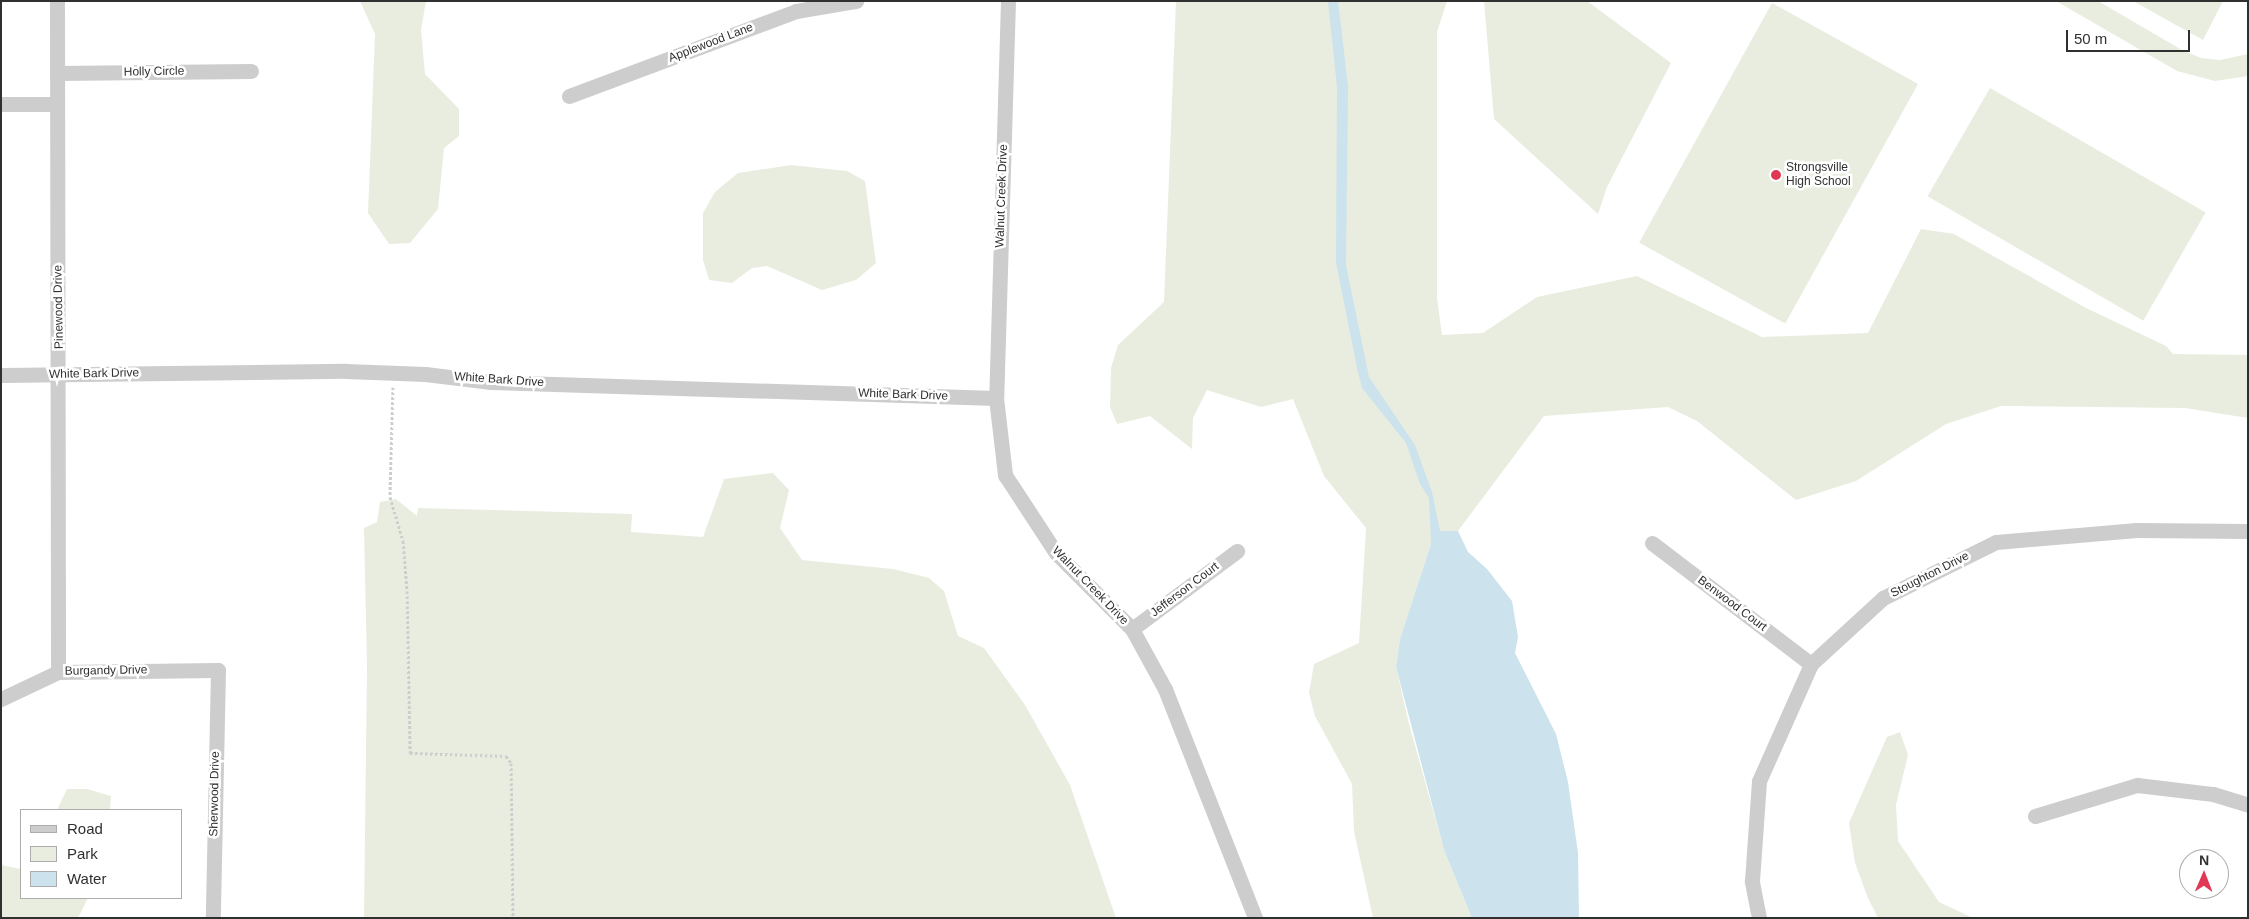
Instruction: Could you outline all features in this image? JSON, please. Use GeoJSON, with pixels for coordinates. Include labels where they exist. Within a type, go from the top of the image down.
{"type":"FeatureCollection","features":[{"type":"Feature","properties":{"kind":"street","name":"Pinewood Drive"},"geometry":{"type":"LineString","coordinates":[[58,1],[57,104],[60,374],[58,672]]}},
{"type":"Feature","properties":{"kind":"street","name":"Applewood Lane"},"geometry":{"type":"LineString","coordinates":[[569,96],[796,11],[856,1]]}},
{"type":"Feature","properties":{"kind":"street","name":"Walnut Creek Drive"},"geometry":{"type":"LineString","coordinates":[[1008,1],[996,398],[1005,475],[1056,553],[1132,629],[1165,689],[1255,918]]}},
{"type":"Feature","properties":{"kind":"street","name":"Holly Circle"},"geometry":{"type":"LineString","coordinates":[[58,73],[252,71]]}},
{"type":"Feature","properties":{"kind":"street"},"geometry":{"type":"LineString","coordinates":[[1,104],[57,104]]}},
{"type":"Feature","properties":{"kind":"street","name":"White Bark Drive"},"geometry":{"type":"LineString","coordinates":[[1,375],[393,373],[490,382],[996,398]]}},
{"type":"Feature","properties":{"kind":"street","name":"Stoughton Drive"},"geometry":{"type":"LineString","coordinates":[[1759,918],[1752,881],[1759,781],[1812,664],[1883,598],[1996,542],[2136,530],[2248,531]]}},
{"type":"Feature","properties":{"kind":"street","name":"Benwood Court"},"geometry":{"type":"LineString","coordinates":[[1652,543],[1812,664]]}},
{"type":"Feature","properties":{"kind":"street","name":"Jefferson Court"},"geometry":{"type":"LineString","coordinates":[[1132,629],[1237,551]]}},
{"type":"Feature","properties":{"kind":"street","name":"Burgandy Drive"},"geometry":{"type":"LineString","coordinates":[[1,699],[58,672],[218,670]]}},
{"type":"Feature","properties":{"kind":"street","name":"Sherwood Drive"},"geometry":{"type":"LineString","coordinates":[[213,918],[218,670]]}},
{"type":"Feature","properties":{"kind":"street"},"geometry":{"type":"LineString","coordinates":[[2035,816],[2138,785],[2213,794],[2248,805]]}},
{"type":"Feature","properties":{"kind":"path"},"geometry":{"type":"LineString","coordinates":[[393,373],[390,497],[403,541],[406,581],[410,753],[506,756],[511,763],[513,918]]}},
{"type":"Feature","properties":{"kind":"green space"},"geometry":{"type":"Polygon","coordinates":[[[360,1],[426,1],[421,30],[425,74],[459,109],[459,136],[444,148],[438,209],[410,243],[389,244],[368,213],[375,34],[360,1]]]}},
{"type":"Feature","properties":{"kind":"green space"},"geometry":{"type":"Polygon","coordinates":[[[1176,1],[1447,1],[1437,32],[1437,298],[1442,335],[1483,333],[1537,297],[1637,276],[1762,337],[1868,333],[1921,229],[1954,234],[2086,308],[2166,346],[2173,354],[2248,355],[2248,418],[2185,408],[2001,406],[1946,424],[1856,481],[1796,500],[1697,421],[1668,407],[1544,416],[1458,531],[1431,531],[1431,544],[1400,639],[1396,667],[1408,720],[1444,850],[1472,918],[1373,918],[1354,831],[1352,784],[1315,716],[1309,693],[1314,664],[1359,643],[1366,528],[1324,476],[1293,399],[1261,407],[1207,390],[1193,418],[1192,449],[1150,416],[1117,424],[1110,407],[1111,368],[1118,345],[1164,302],[1176,1]]]}},
{"type":"Feature","properties":{"kind":"green space"},"geometry":{"type":"Polygon","coordinates":[[[1484,1],[1587,1],[1671,63],[1607,187],[1598,214],[1494,119],[1484,1]]]}},
{"type":"Feature","properties":{"kind":"green space"},"geometry":{"type":"Polygon","coordinates":[[[2056,1],[2098,1],[2182,50],[2201,58],[2220,60],[2248,54],[2248,76],[2215,81],[2177,71],[2056,1]]]}},
{"type":"Feature","properties":{"kind":"green space"},"geometry":{"type":"Polygon","coordinates":[[[2133,1],[2223,1],[2203,40],[2133,1]]]}},
{"type":"Feature","properties":{"kind":"green space"},"geometry":{"type":"Polygon","coordinates":[[[1772,3],[1918,84],[1785,324],[1639,243],[1772,3]]]}},
{"type":"Feature","properties":{"kind":"green space"},"geometry":{"type":"Polygon","coordinates":[[[1990,88],[2206,212],[2143,321],[1928,196],[1990,88]]]}},
{"type":"Feature","properties":{"kind":"green space"},"geometry":{"type":"Polygon","coordinates":[[[791,165],[847,171],[865,181],[876,263],[856,280],[822,290],[767,266],[752,268],[732,283],[709,280],[703,260],[703,213],[715,192],[738,173],[791,165]]]}},
{"type":"Feature","properties":{"kind":"green space"},"geometry":{"type":"Polygon","coordinates":[[[773,473],[789,490],[780,528],[802,560],[893,569],[929,578],[944,591],[958,636],[984,648],[1025,705],[1070,785],[1116,918],[364,918],[367,667],[364,528],[377,522],[380,502],[396,499],[417,516],[418,508],[632,514],[631,532],[703,537],[724,479],[773,473]]]}},
{"type":"Feature","properties":{"kind":"green space"},"geometry":{"type":"Polygon","coordinates":[[[1900,732],[1908,755],[1896,805],[1898,841],[1939,902],[1973,918],[1878,918],[1868,898],[1855,863],[1849,823],[1887,737],[1900,732]]]}},
{"type":"Feature","properties":{"kind":"green space"},"geometry":{"type":"Polygon","coordinates":[[[67,789],[87,789],[111,796],[110,809],[57,809],[67,789]]]}},
{"type":"Feature","properties":{"kind":"green space"},"geometry":{"type":"Polygon","coordinates":[[[1,865],[20,869],[20,899],[88,899],[78,918],[1,918],[1,865]]]}},
{"type":"Feature","properties":{"kind":"water"},"geometry":{"type":"Polygon","coordinates":[[[1328,1],[1338,1],[1348,86],[1346,265],[1369,377],[1415,445],[1432,492],[1440,531],[1458,531],[1468,552],[1487,569],[1512,601],[1518,637],[1515,653],[1556,734],[1568,782],[1578,853],[1579,918],[1472,918],[1444,850],[1396,667],[1400,639],[1431,544],[1429,498],[1420,484],[1406,443],[1362,388],[1357,368],[1336,263],[1337,87],[1328,1]]]}},
{"type":"Feature","properties":{"kind":"place","name":"Strongsville High School"},"geometry":{"type":"Point","coordinates":[1776,175]}}]}
